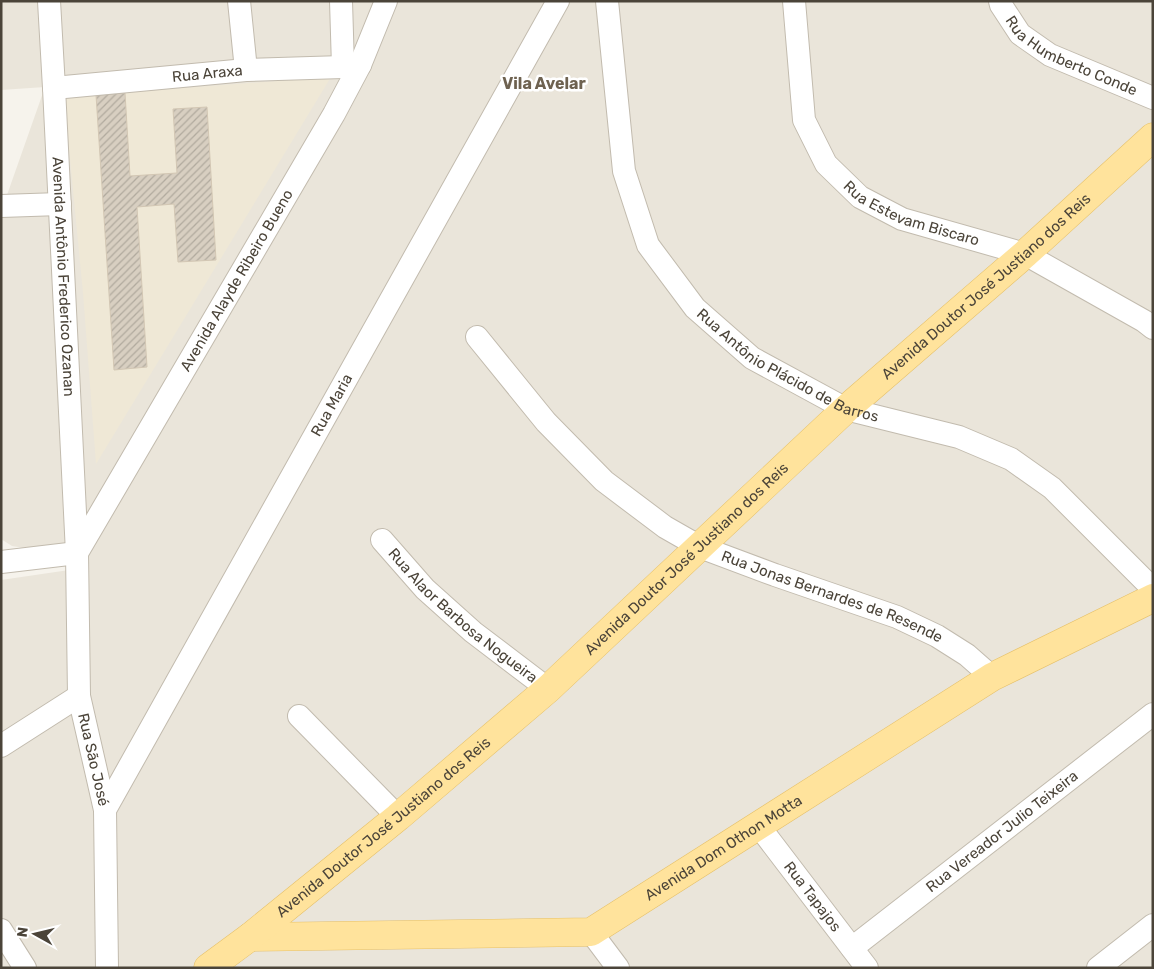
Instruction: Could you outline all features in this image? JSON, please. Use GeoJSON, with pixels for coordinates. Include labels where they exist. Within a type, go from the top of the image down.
{"type":"FeatureCollection","features":[{"type":"Feature","properties":{"kind":"main road","name":"Avenida Doutor José Justiano dos Reis"},"geometry":{"type":"LineString","coordinates":[[208,968],[250,937],[398,817],[548,689],[846,409],[1025,254],[1153,137]]}},
{"type":"Feature","properties":{"kind":"main road","name":"Avenida Dom Othon Motta"},"geometry":{"type":"LineString","coordinates":[[591,932],[992,677],[1153,598]]}},
{"type":"Feature","properties":{"kind":"main road"},"geometry":{"type":"LineString","coordinates":[[250,937],[591,932]]}},
{"type":"Feature","properties":{"kind":"street","name":"Avenida Antônio Frederico Ozanan"},"geometry":{"type":"LineString","coordinates":[[49,1],[77,553]]}},
{"type":"Feature","properties":{"kind":"street"},"geometry":{"type":"LineString","coordinates":[[239,1],[246,70]]}},
{"type":"Feature","properties":{"kind":"street"},"geometry":{"type":"LineString","coordinates":[[341,1],[352,66]]}},
{"type":"Feature","properties":{"kind":"street","name":"Avenida Alayde Ribeiro Bueno"},"geometry":{"type":"LineString","coordinates":[[77,553],[334,114],[352,66],[386,1]]}},
{"type":"Feature","properties":{"kind":"street","name":"Rua Maria"},"geometry":{"type":"LineString","coordinates":[[105,810],[558,1]]}},
{"type":"Feature","properties":{"kind":"street","name":"Rua Antônio Plácido de Barros"},"geometry":{"type":"LineString","coordinates":[[607,1],[624,171],[648,245],[694,308],[752,358],[846,409],[959,437],[1011,459],[1052,488],[1153,589]]}},
{"type":"Feature","properties":{"kind":"street","name":"Rua Estevam Biscaro"},"geometry":{"type":"LineString","coordinates":[[794,1],[804,120],[826,164],[860,197],[902,219],[1025,254],[1144,321],[1153,328]]}},
{"type":"Feature","properties":{"kind":"street","name":"Rua Humberto Conde"},"geometry":{"type":"LineString","coordinates":[[1000,1],[1020,34],[1050,55],[1153,98]]}},
{"type":"Feature","properties":{"kind":"street","name":"Rua Araxa"},"geometry":{"type":"LineString","coordinates":[[54,88],[246,70],[352,66]]}},
{"type":"Feature","properties":{"kind":"street"},"geometry":{"type":"LineString","coordinates":[[1,206],[60,204]]}},
{"type":"Feature","properties":{"kind":"street","name":"Rua Jonas Bernardes de Resende"},"geometry":{"type":"LineString","coordinates":[[477,337],[546,422],[604,481],[665,527],[700,547],[897,617],[937,636],[967,655],[992,677]]}},
{"type":"Feature","properties":{"kind":"street","name":"Rua Alaor Barbosa Nogueira"},"geometry":{"type":"LineString","coordinates":[[382,540],[425,589],[473,632],[548,689]]}},
{"type":"Feature","properties":{"kind":"street"},"geometry":{"type":"LineString","coordinates":[[1,562],[77,553]]}},
{"type":"Feature","properties":{"kind":"street","name":"Rua São José"},"geometry":{"type":"LineString","coordinates":[[77,553],[79,696],[105,810],[107,968]]}},
{"type":"Feature","properties":{"kind":"street"},"geometry":{"type":"LineString","coordinates":[[1,746],[79,696]]}},
{"type":"Feature","properties":{"kind":"street"},"geometry":{"type":"LineString","coordinates":[[299,716],[398,817]]}},
{"type":"Feature","properties":{"kind":"street","name":"Rua Vereador Julio Teixeira"},"geometry":{"type":"LineString","coordinates":[[852,948],[1150,722]]}},
{"type":"Feature","properties":{"kind":"street","name":"Rua Tapajos"},"geometry":{"type":"LineString","coordinates":[[758,825],[867,968]]}},
{"type":"Feature","properties":{"kind":"street"},"geometry":{"type":"LineString","coordinates":[[1098,968],[1153,925]]}},
{"type":"Feature","properties":{"kind":"street"},"geometry":{"type":"LineString","coordinates":[[1,930],[25,968]]}},
{"type":"Feature","properties":{"kind":"street"},"geometry":{"type":"LineString","coordinates":[[591,932],[618,968]]}},
{"type":"Feature","properties":{"kind":"shaded area"},"geometry":{"type":"Polygon","coordinates":[[[1,1],[1153,1],[1153,968],[1,968],[1,580],[76,569],[64,554],[12,546],[1,539],[1,195],[7,195],[45,87],[1,90],[1,1]]]}},
{"type":"Feature","properties":{"kind":"shaded area"},"geometry":{"type":"Polygon","coordinates":[[[331,77],[96,464],[83,293],[64,97],[331,77]]]}},
{"type":"Feature","properties":{"kind":"building"},"geometry":{"type":"Polygon","coordinates":[[[125,93],[130,176],[177,173],[173,109],[207,107],[216,260],[178,262],[174,204],[137,207],[147,367],[114,370],[96,95],[125,93]]]}},
{"type":"Feature","properties":{"kind":"district","name":"Vila Avelar"},"geometry":{"type":"Point","coordinates":[544,83]}}]}
